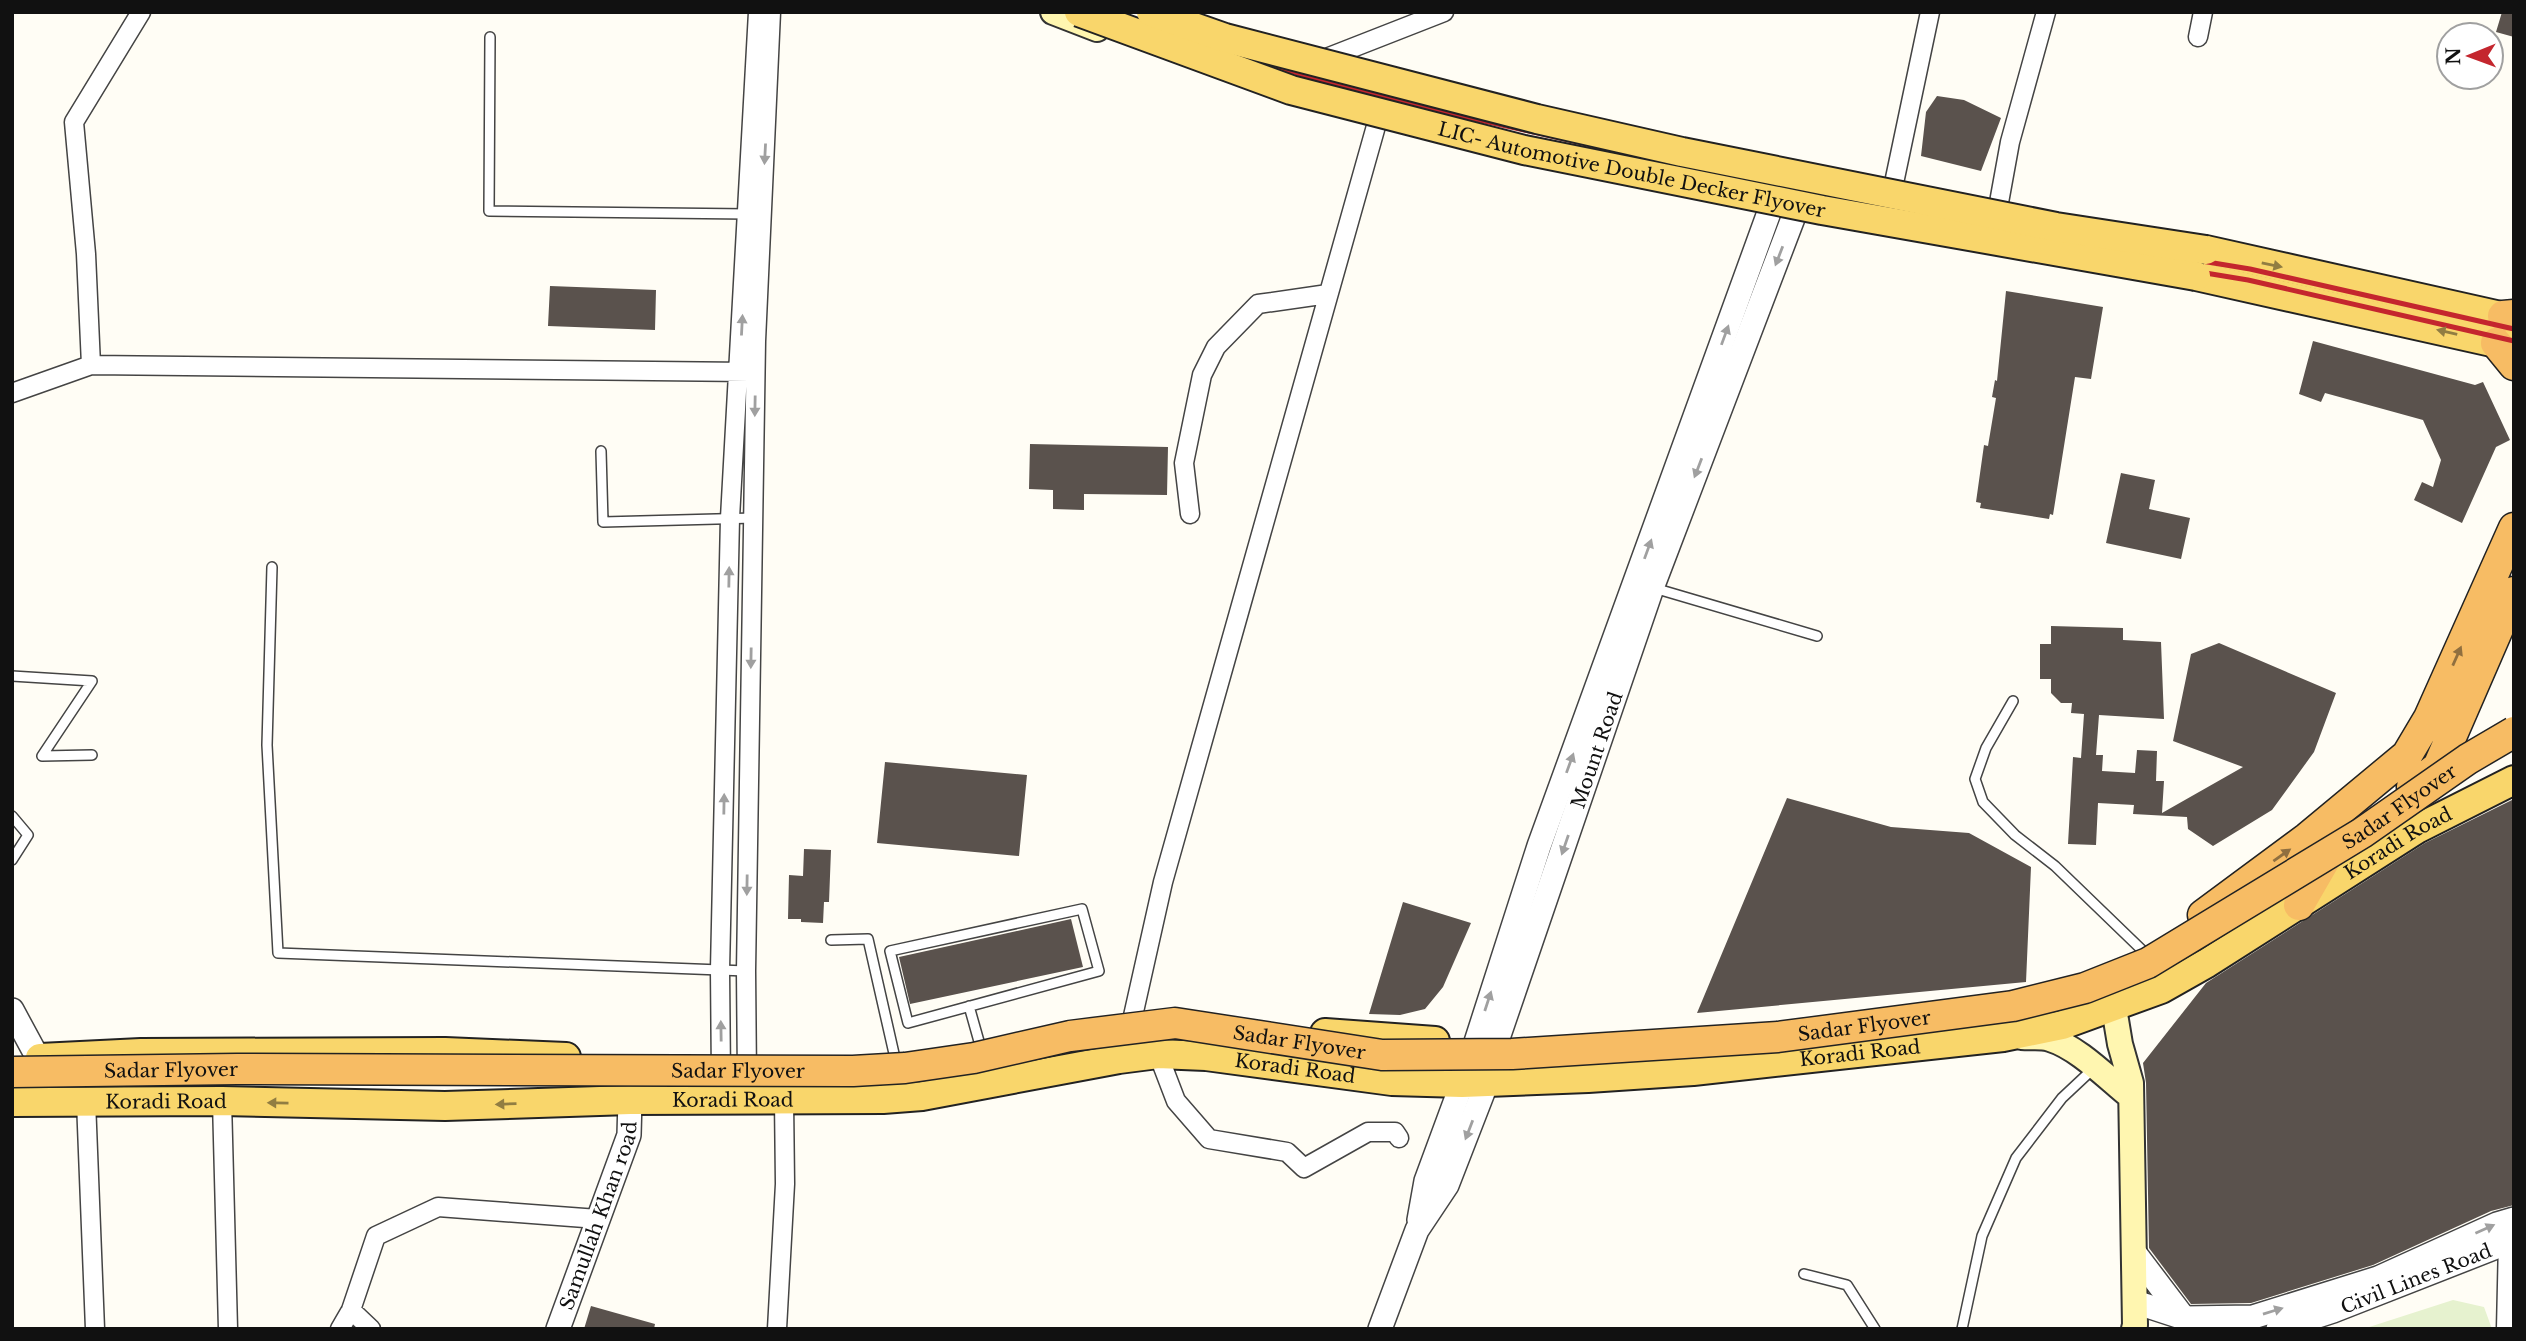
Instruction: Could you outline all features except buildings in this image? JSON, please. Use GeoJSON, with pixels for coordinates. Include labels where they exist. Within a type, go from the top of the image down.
{"type":"FeatureCollection","features":[{"type":"Feature","properties":{"kind":"highway"},"geometry":{"type":"LineString","coordinates":[[2299,905],[2337,839],[2438,768],[2444,721],[2514,528]]}},
{"type":"Feature","properties":{"kind":"highway"},"geometry":{"type":"LineString","coordinates":[[2102,972],[2190,924],[2231,896],[2273,861],[2307,838],[2444,721],[2514,592]]}},
{"type":"Feature","properties":{"kind":"highway","name":"Sadar Flyover"},"geometry":{"type":"LineString","coordinates":[[12,1072],[237,1069],[853,1071],[905,1068],[960,1060],[1070,1036],[1175,1023],[1382,1055],[1513,1054],[1778,1037],[1937,1018],[2013,1006],[2073,991],[2148,963],[2362,833],[2468,759],[2514,732]]}},
{"type":"Feature","properties":{"kind":"highway","name":"Sadar Flyover"},"geometry":{"type":"LineString","coordinates":[[13,1103],[167,1081],[622,1085],[842,1083],[912,1079],[1117,1042],[1178,1038],[1390,1067],[1447,1069],[1728,1054],[1966,1028],[2030,1017],[2096,999],[2152,976],[2254,917],[2439,798],[2514,754]]}},
{"type":"Feature","properties":{"kind":"main road"},"geometry":{"type":"LineString","coordinates":[[1053,12],[1205,70],[1537,162],[2165,282],[2201,263]]}},
{"type":"Feature","properties":{"kind":"main road","name":"LIC- Automotive Double Decker Flyover"},"geometry":{"type":"LineString","coordinates":[[1079,12],[1291,90],[1524,150],[1822,210],[2201,263]]}},
{"type":"Feature","properties":{"kind":"main road","name":"LIC- Automotive Double Decker Flyover"},"geometry":{"type":"LineString","coordinates":[[1151,12],[1238,42],[1537,119],[2056,227],[2201,263]]}},
{"type":"Feature","properties":{"kind":"main road"},"geometry":{"type":"LineString","coordinates":[[1175,12],[1222,29],[1545,114],[1812,169],[1894,183],[1998,208],[2175,234],[2201,263],[2509,334]]}},
{"type":"Feature","properties":{"kind":"main road","name":"Koradi Road"},"geometry":{"type":"LineString","coordinates":[[13,1103],[222,1101],[445,1106],[630,1100],[883,1099],[922,1096],[1158,1054],[1206,1056],[1392,1081],[1474,1083],[1588,1079],[1692,1071],[2003,1037],[2062,1025],[2161,989],[2417,829],[2514,780]]}},
{"type":"Feature","properties":{"kind":"main road"},"geometry":{"type":"LineString","coordinates":[[26,1058],[141,1053],[445,1052],[630,1060],[734,1058],[822,1061],[918,1056],[1075,1023],[1164,1013],[1216,1016],[1342,1035],[1413,1041],[1486,1041],[1719,1030],[1915,1008],[2054,985],[2102,972],[2114,1008],[2120,1044],[2131,1083],[2134,1252],[2139,1321]]}},
{"type":"Feature","properties":{"kind":"main road"},"geometry":{"type":"LineString","coordinates":[[2003,1037],[2049,1038],[2084,1055],[2095,1068],[2132,1097]]}},
{"type":"Feature","properties":{"kind":"street"},"geometry":{"type":"LineString","coordinates":[[91,365],[86,254],[74,122],[141,12]]}},
{"type":"Feature","properties":{"kind":"street"},"geometry":{"type":"LineString","coordinates":[[734,1100],[734,1058],[746,971],[754,518],[748,372],[748,214],[758,12]]}},
{"type":"Feature","properties":{"kind":"street"},"geometry":{"type":"LineString","coordinates":[[734,1100],[734,1058],[720,970],[730,518],[748,372],[771,12]]}},
{"type":"Feature","properties":{"kind":"street"},"geometry":{"type":"LineString","coordinates":[[1329,57],[1444,12]]}},
{"type":"Feature","properties":{"kind":"street"},"geometry":{"type":"LineString","coordinates":[[1894,183],[1930,12]]}},
{"type":"Feature","properties":{"kind":"street"},"geometry":{"type":"LineString","coordinates":[[1998,208],[2010,142],[2046,12]]}},
{"type":"Feature","properties":{"kind":"street"},"geometry":{"type":"LineString","coordinates":[[2198,37],[2203,12]]}},
{"type":"Feature","properties":{"kind":"street"},"geometry":{"type":"LineString","coordinates":[[1133,1016],[1163,882],[1378,119]]}},
{"type":"Feature","properties":{"kind":"street"},"geometry":{"type":"LineString","coordinates":[[1486,1041],[1539,846],[1783,210],[1787,164]]}},
{"type":"Feature","properties":{"kind":"street","name":"Mount Road"},"geometry":{"type":"LineString","coordinates":[[1380,1329],[1417,1230],[1447,1185],[1486,1041],[1653,588],[1783,210],[1812,169]]}},
{"type":"Feature","properties":{"kind":"street"},"geometry":{"type":"LineString","coordinates":[[1190,514],[1184,463],[1202,375],[1216,347],[1258,304],[1328,294]]}},
{"type":"Feature","properties":{"kind":"street"},"geometry":{"type":"LineString","coordinates":[[12,393],[91,365],[748,372]]}},
{"type":"Feature","properties":{"kind":"street"},"geometry":{"type":"LineString","coordinates":[[12,1010],[26,1058],[58,1101]]}},
{"type":"Feature","properties":{"kind":"street"},"geometry":{"type":"LineString","coordinates":[[1158,1054],[1175,1101],[1209,1139],[1287,1152],[1304,1168],[1368,1132],[1395,1132],[1399,1138]]}},
{"type":"Feature","properties":{"kind":"street","name":"Samullah Khan road"},"geometry":{"type":"LineString","coordinates":[[558,1329],[629,1135],[630,1100]]}},
{"type":"Feature","properties":{"kind":"street"},"geometry":{"type":"LineString","coordinates":[[86,1101],[95,1329]]}},
{"type":"Feature","properties":{"kind":"street"},"geometry":{"type":"LineString","coordinates":[[222,1101],[228,1329]]}},
{"type":"Feature","properties":{"kind":"street"},"geometry":{"type":"LineString","coordinates":[[778,1329],[785,1184],[784,1101]]}},
{"type":"Feature","properties":{"kind":"street"},"geometry":{"type":"LineString","coordinates":[[340,1329],[351,1310],[376,1236],[438,1207],[598,1219]]}},
{"type":"Feature","properties":{"kind":"street"},"geometry":{"type":"LineString","coordinates":[[2139,1321],[2253,1317],[2378,1278],[2497,1224],[2514,1219]]}},
{"type":"Feature","properties":{"kind":"street"},"geometry":{"type":"LineString","coordinates":[[2506,1329],[2511,1241]]}},
{"type":"Feature","properties":{"kind":"street","name":"Civil Lines Road"},"geometry":{"type":"LineString","coordinates":[[2278,1329],[2333,1311],[2511,1241]]}},
{"type":"Feature","properties":{"kind":"street"},"geometry":{"type":"LineString","coordinates":[[2134,1252],[2184,1318]]}},
{"type":"Feature","properties":{"kind":"street"},"geometry":{"type":"LineString","coordinates":[[351,1310],[371,1329]]}},
{"type":"Feature","properties":{"kind":"lane"},"geometry":{"type":"LineString","coordinates":[[490,37],[489,211],[748,214]]}},
{"type":"Feature","properties":{"kind":"lane"},"geometry":{"type":"LineString","coordinates":[[601,451],[603,522],[754,518]]}},
{"type":"Feature","properties":{"kind":"lane"},"geometry":{"type":"LineString","coordinates":[[272,567],[267,744],[278,953],[746,971]]}},
{"type":"Feature","properties":{"kind":"lane"},"geometry":{"type":"LineString","coordinates":[[1653,588],[1817,636]]}},
{"type":"Feature","properties":{"kind":"lane"},"geometry":{"type":"LineString","coordinates":[[12,677],[92,681],[42,756],[92,755]]}},
{"type":"Feature","properties":{"kind":"lane"},"geometry":{"type":"LineString","coordinates":[[2013,701],[1986,748],[1975,779],[1983,802],[2015,835],[2055,866],[2143,951]]}},
{"type":"Feature","properties":{"kind":"lane"},"geometry":{"type":"LineString","coordinates":[[12,816],[28,835],[12,860]]}},
{"type":"Feature","properties":{"kind":"lane"},"geometry":{"type":"LineString","coordinates":[[1082,909],[1098,971],[969,1006],[908,1023],[890,951],[1082,909]]}},
{"type":"Feature","properties":{"kind":"lane"},"geometry":{"type":"LineString","coordinates":[[831,940],[868,939],[895,1058]]}},
{"type":"Feature","properties":{"kind":"lane"},"geometry":{"type":"LineString","coordinates":[[969,1006],[980,1045]]}},
{"type":"Feature","properties":{"kind":"lane"},"geometry":{"type":"LineString","coordinates":[[1962,1329],[1982,1236],[2016,1158],[2062,1098],[2095,1068]]}},
{"type":"Feature","properties":{"kind":"lane"},"geometry":{"type":"LineString","coordinates":[[1804,1273],[1847,1285],[1875,1329]]}},
{"type":"Feature","properties":{"kind":"green space"},"geometry":{"type":"Polygon","coordinates":[[[2453,1300],[2484,1307],[2492,1329],[2363,1329],[2453,1300]]]}},
{"type":"Feature","properties":{"kind":"railway"},"geometry":{"type":"LineString","coordinates":[[1080,12],[1188,51],[1317,91],[1424,119],[1709,184],[2072,251],[2248,280],[2514,341]]}},
{"type":"Feature","properties":{"kind":"railway"},"geometry":{"type":"LineString","coordinates":[[1115,12],[1192,40],[1320,80],[1426,108],[1711,172],[2074,240],[2250,269],[2514,329]]}}]}
